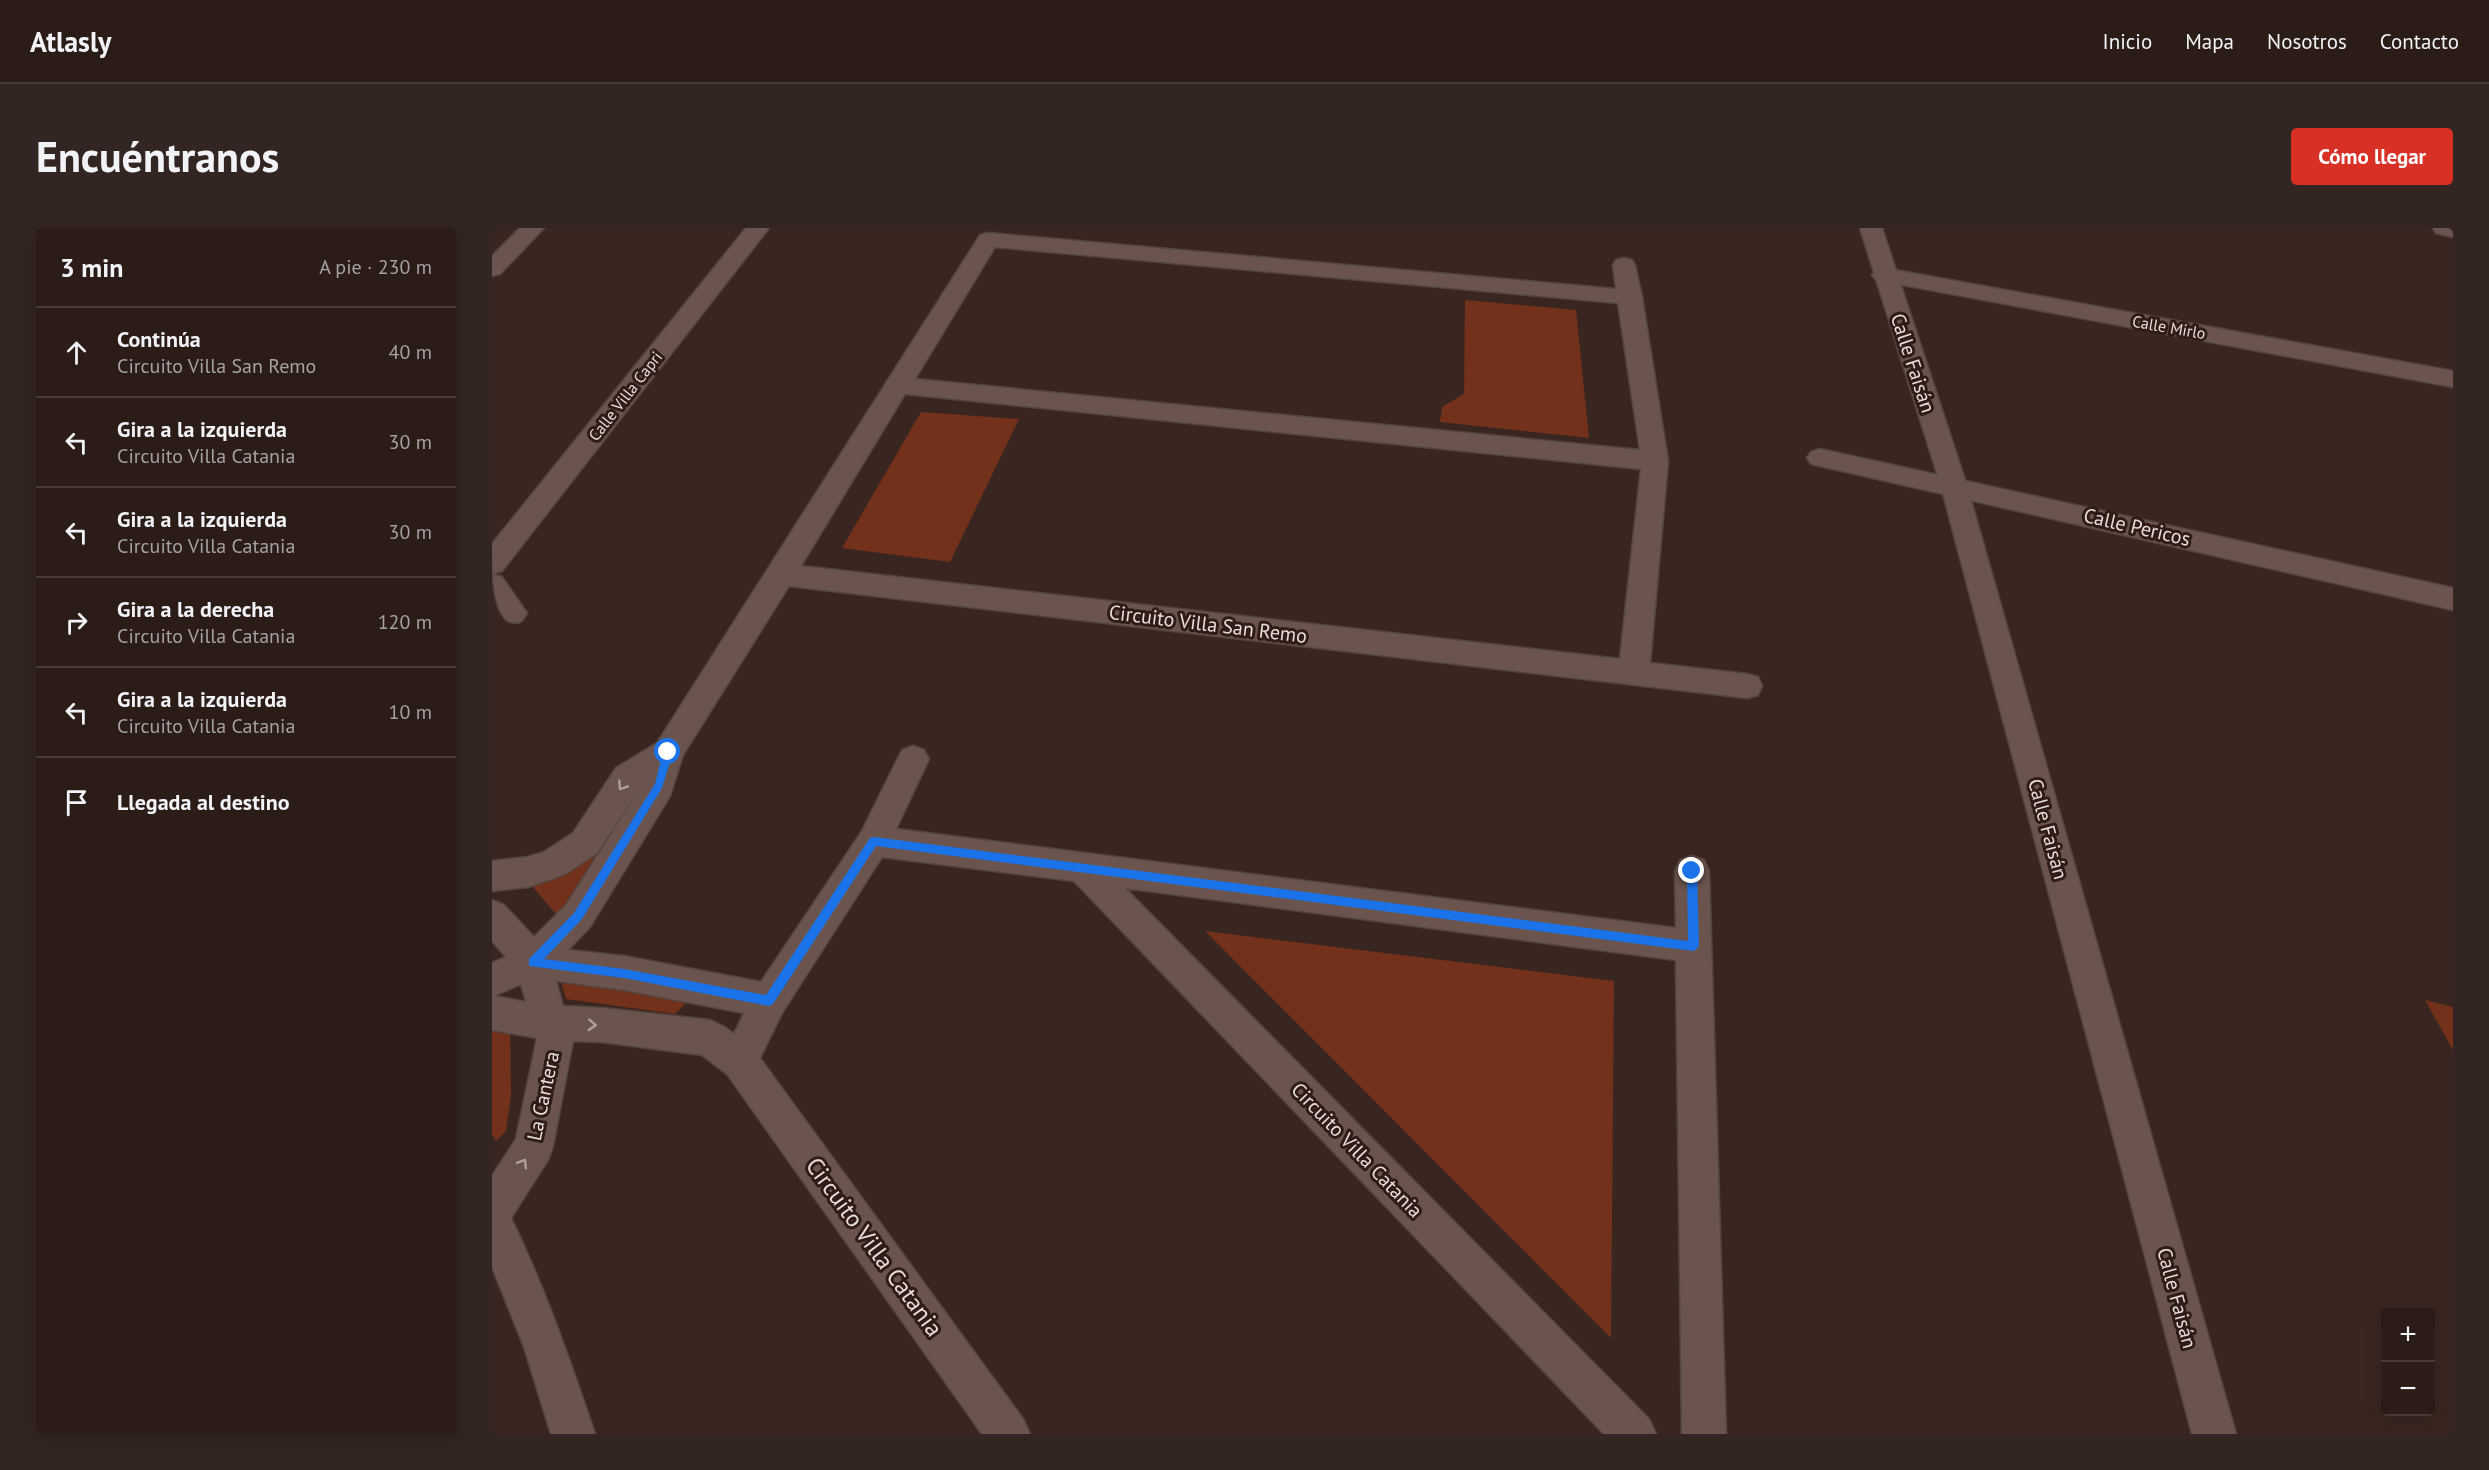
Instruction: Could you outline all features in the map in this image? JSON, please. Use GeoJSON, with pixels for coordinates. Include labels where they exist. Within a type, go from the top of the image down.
{"type":"FeatureCollection","features":[{"type":"Feature","properties":{"kind":"street"},"geometry":{"type":"LineString","coordinates":[[492,269],[533,228]]}},
{"type":"Feature","properties":{"kind":"street","name":"Calle Villa Capri"},"geometry":{"type":"LineString","coordinates":[[492,564],[758,228]]}},
{"type":"Feature","properties":{"kind":"street","name":"Calle Faisán"},"geometry":{"type":"LineString","coordinates":[[1871,228],[1884,275],[1954,486],[2214,1434]]}},
{"type":"Feature","properties":{"kind":"street"},"geometry":{"type":"LineString","coordinates":[[2444,228],[2453,230]]}},
{"type":"Feature","properties":{"kind":"street"},"geometry":{"type":"LineString","coordinates":[[492,980],[533,962],[578,916],[659,786],[668,752],[988,240],[1630,297]]}},
{"type":"Feature","properties":{"kind":"street"},"geometry":{"type":"LineString","coordinates":[[1624,265],[1655,461],[1634,673]]}},
{"type":"Feature","properties":{"kind":"street","name":"Calle Mirlo"},"geometry":{"type":"LineString","coordinates":[[1884,275],[2453,379]]}},
{"type":"Feature","properties":{"kind":"street"},"geometry":{"type":"LineString","coordinates":[[897,385],[1655,461]]}},
{"type":"Feature","properties":{"kind":"street","name":"Calle Pericos"},"geometry":{"type":"LineString","coordinates":[[1820,458],[1954,486],[2453,599]]}},
{"type":"Feature","properties":{"kind":"street","name":"Circuito Villa San Remo"},"geometry":{"type":"LineString","coordinates":[[781,574],[1747,686]]}},
{"type":"Feature","properties":{"kind":"street"},"geometry":{"type":"LineString","coordinates":[[492,585],[512,613]]}},
{"type":"Feature","properties":{"kind":"street"},"geometry":{"type":"LineString","coordinates":[[492,876],[528,873],[555,863],[585,843],[627,778],[668,752]]}},
{"type":"Feature","properties":{"kind":"street"},"geometry":{"type":"LineString","coordinates":[[740,1060],[769,1001],[874,841],[913,759]]}},
{"type":"Feature","properties":{"kind":"street"},"geometry":{"type":"LineString","coordinates":[[874,841],[1694,946]]}},
{"type":"Feature","properties":{"kind":"street","name":"Circuito Villa Catania"},"geometry":{"type":"LineString","coordinates":[[1081,866],[1634,1434]]}},
{"type":"Feature","properties":{"kind":"street"},"geometry":{"type":"LineString","coordinates":[[1692,871],[1704,1434]]}},
{"type":"Feature","properties":{"kind":"street","name":"La Cantera"},"geometry":{"type":"LineString","coordinates":[[492,916],[533,962],[550,1023],[556,1034],[534,1146],[492,1212]]}},
{"type":"Feature","properties":{"kind":"street"},"geometry":{"type":"LineString","coordinates":[[533,962],[624,974],[769,1001]]}},
{"type":"Feature","properties":{"kind":"street","name":"Circuito Villa Catania"},"geometry":{"type":"LineString","coordinates":[[492,1012],[550,1023],[602,1025],[710,1038],[740,1060],[1008,1434]]}},
{"type":"Feature","properties":{"kind":"street"},"geometry":{"type":"LineString","coordinates":[[492,1223],[521,1283],[545,1347],[573,1434]]}},
{"type":"Feature","properties":{"kind":"shaded area"},"geometry":{"type":"Polygon","coordinates":[[[1465,300],[1576,310],[1589,438],[1440,422],[1442,407],[1464,394],[1465,300]]]}},
{"type":"Feature","properties":{"kind":"shaded area"},"geometry":{"type":"Polygon","coordinates":[[[921,412],[1019,419],[950,562],[842,548],[921,412]]]}},
{"type":"Feature","properties":{"kind":"shaded area"},"geometry":{"type":"Polygon","coordinates":[[[629,811],[584,884],[556,914],[531,885],[618,812],[629,811]]]}},
{"type":"Feature","properties":{"kind":"shaded area"},"geometry":{"type":"Polygon","coordinates":[[[1205,931],[1614,981],[1611,1338],[1205,931]]]}},
{"type":"Feature","properties":{"kind":"shaded area"},"geometry":{"type":"Polygon","coordinates":[[[560,978],[688,1001],[675,1014],[566,999],[560,978]]]}},
{"type":"Feature","properties":{"kind":"shaded area"},"geometry":{"type":"Polygon","coordinates":[[[2425,1000],[2453,1007],[2453,1050],[2425,1000]]]}},
{"type":"Feature","properties":{"kind":"shaded area"},"geometry":{"type":"Polygon","coordinates":[[[492,1024],[510,1026],[511,1096],[506,1131],[496,1141],[492,1135],[492,1024]]]}},
{"type":"Feature","properties":{"kind":"route"},"geometry":{"type":"LineString","coordinates":[[668,752],[659,786],[578,916],[533,962],[624,974],[769,1001],[874,841],[1694,946],[1692,871]]}}]}
